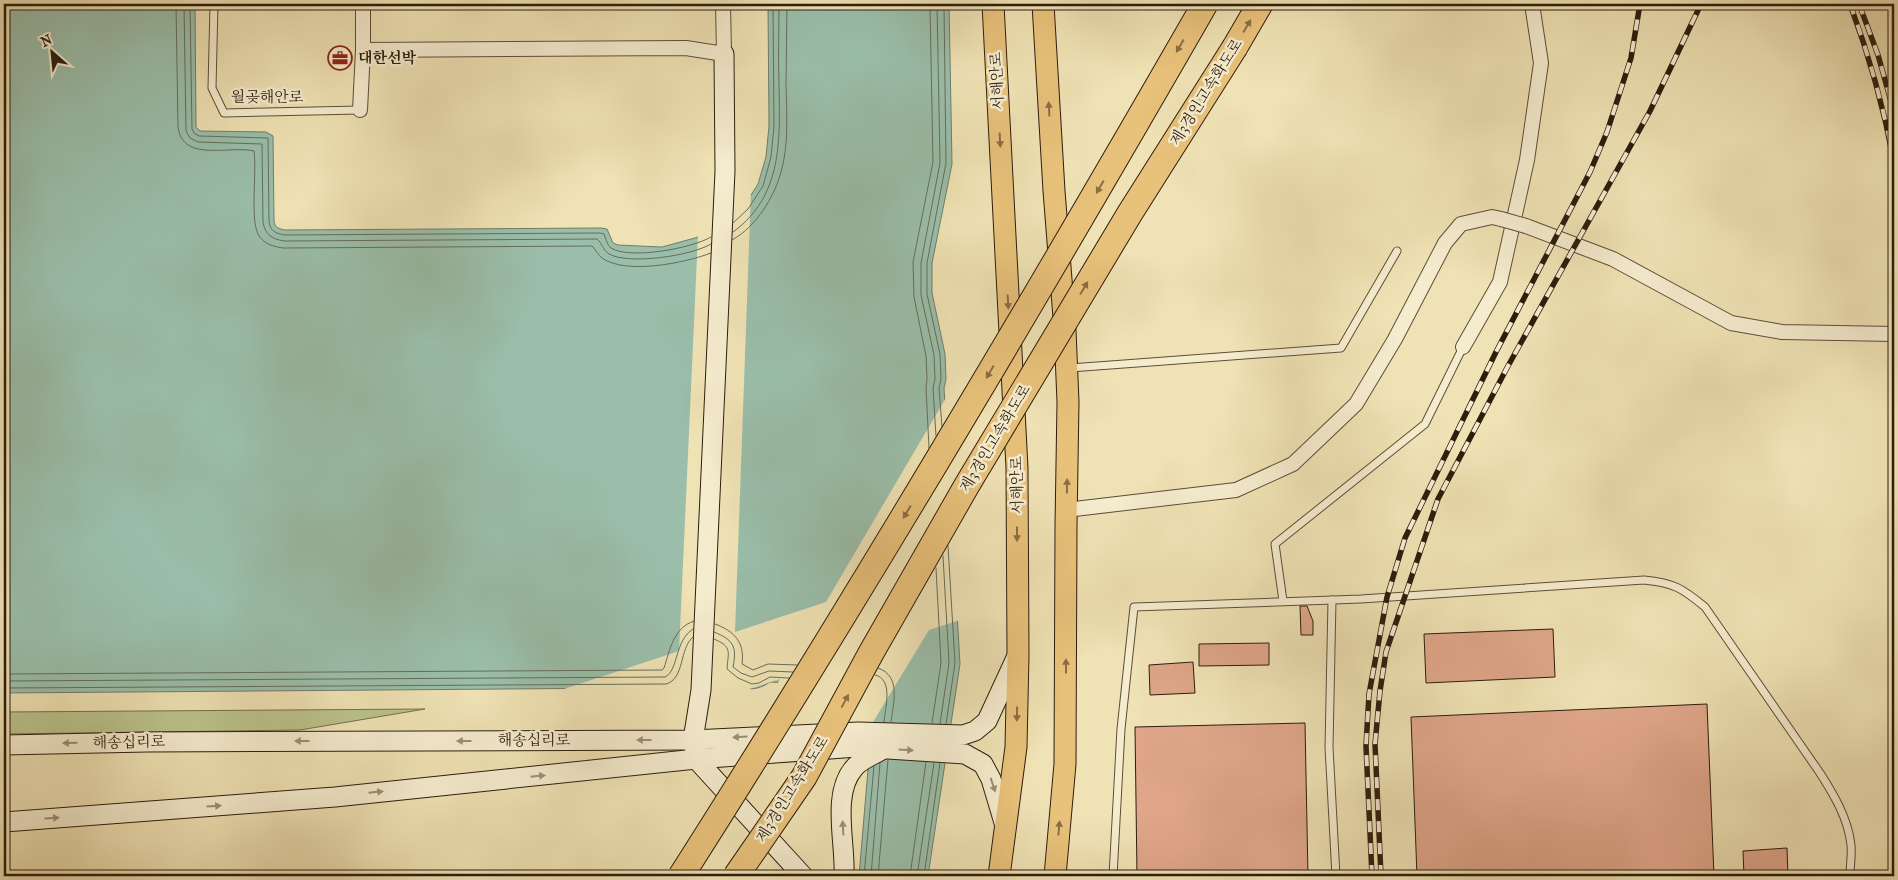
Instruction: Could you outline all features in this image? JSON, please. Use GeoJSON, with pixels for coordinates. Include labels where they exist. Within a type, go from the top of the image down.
{"type":"FeatureCollection","features":[{"type":"Feature","properties":{"kind":"highway"},"geometry":{"type":"LineString","coordinates":[[681,876],[763,748],[936,464],[1205,4]]}},
{"type":"Feature","properties":{"kind":"highway","name":"제3경인고속화도로"},"geometry":{"type":"LineString","coordinates":[[736,876],[804,777],[871,652],[966,485],[1130,213],[1260,4]]}},
{"type":"Feature","properties":{"kind":"main road","name":"서해안로"},"geometry":{"type":"LineString","coordinates":[[993,4],[1017,468],[1018,655],[1016,747],[999,876]]}},
{"type":"Feature","properties":{"kind":"main road"},"geometry":{"type":"LineString","coordinates":[[1044,4],[1068,402],[1065,764],[1055,876]]}},
{"type":"Feature","properties":{"kind":"main road"},"geometry":{"type":"LineString","coordinates":[[724,54],[725,171],[701,690],[693,740],[696,759],[803,876]]}},
{"type":"Feature","properties":{"kind":"main road","name":"해송십리로"},"geometry":{"type":"LineString","coordinates":[[4,745],[147,742],[693,740],[858,732],[963,735],[975,731],[987,721],[1018,655]]}},
{"type":"Feature","properties":{"kind":"main road"},"geometry":{"type":"LineString","coordinates":[[4,822],[335,797],[696,759],[857,748],[965,754],[983,764],[991,778],[1006,828]]}},
{"type":"Feature","properties":{"kind":"main road"},"geometry":{"type":"LineString","coordinates":[[844,876],[840,800],[844,784],[854,767],[883,749]]}},
{"type":"Feature","properties":{"kind":"street"},"geometry":{"type":"LineString","coordinates":[[360,110],[364,50],[362,4]]}},
{"type":"Feature","properties":{"kind":"street"},"geometry":{"type":"LineString","coordinates":[[364,50],[686,48],[724,54],[723,4]]}},
{"type":"Feature","properties":{"kind":"street"},"geometry":{"type":"LineString","coordinates":[[1463,347],[1500,282],[1527,160],[1541,63],[1532,4]]}},
{"type":"Feature","properties":{"kind":"street"},"geometry":{"type":"LineString","coordinates":[[1066,510],[1236,490],[1293,464],[1356,404],[1395,339],[1445,243],[1462,224],[1492,217],[1526,226],[1613,259],[1731,323],[1782,332],[1894,334]]}},
{"type":"Feature","properties":{"kind":"lane","name":"월곶해안로"},"geometry":{"type":"LineString","coordinates":[[214,4],[212,88],[224,113],[360,110]]}},
{"type":"Feature","properties":{"kind":"lane"},"geometry":{"type":"LineString","coordinates":[[1067,368],[1341,348],[1397,251]]}},
{"type":"Feature","properties":{"kind":"lane"},"geometry":{"type":"LineString","coordinates":[[1283,601],[1275,544],[1425,424],[1463,347]]}},
{"type":"Feature","properties":{"kind":"lane"},"geometry":{"type":"LineString","coordinates":[[1113,876],[1121,729],[1134,607],[1332,600],[1644,580],[1667,582],[1684,590],[1704,607],[1836,798],[1845,819],[1851,846],[1850,876]]}},
{"type":"Feature","properties":{"kind":"lane"},"geometry":{"type":"LineString","coordinates":[[1332,600],[1329,747],[1336,876]]}},
{"type":"Feature","properties":{"kind":"green space"},"geometry":{"type":"Polygon","coordinates":[[[425,709],[300,730],[4,734],[4,712],[425,709]]]}},
{"type":"Feature","properties":{"kind":"water"},"geometry":{"type":"Polygon","coordinates":[[[4,4],[195,4],[196,127],[200,131],[266,132],[273,136],[274,221],[280,229],[601,228],[607,229],[613,243],[618,245],[662,247],[702,236],[744,206],[758,184],[766,157],[769,126],[768,4],[949,4],[952,164],[932,263],[932,293],[945,354],[946,379],[944,388],[960,664],[928,876],[859,876],[875,687],[770,682],[757,688],[746,688],[733,673],[721,647],[703,640],[632,688],[4,693],[4,4]]]}},
{"type":"Feature","properties":{"kind":"pier"},"geometry":{"type":"Polygon","coordinates":[[[751,190],[735,632],[826,602],[947,396],[960,620],[929,630],[870,727],[873,689],[777,685],[780,679],[746,690],[734,685],[720,674],[721,653],[719,649],[703,642],[694,645],[683,679],[676,689],[667,691],[558,691],[679,651],[698,235],[727,219],[742,205],[751,190]]]}},
{"type":"Feature","properties":{"kind":"building"},"geometry":{"type":"Polygon","coordinates":[[[1300,606],[1307,606],[1313,621],[1313,635],[1301,635],[1300,606]]]}},
{"type":"Feature","properties":{"kind":"building"},"geometry":{"type":"Polygon","coordinates":[[[1553,629],[1555,677],[1426,683],[1424,634],[1553,629]]]}},
{"type":"Feature","properties":{"kind":"building"},"geometry":{"type":"Polygon","coordinates":[[[1269,643],[1269,665],[1199,666],[1199,644],[1269,643]]]}},
{"type":"Feature","properties":{"kind":"building"},"geometry":{"type":"Polygon","coordinates":[[[1193,662],[1195,693],[1150,695],[1149,665],[1193,662]]]}},
{"type":"Feature","properties":{"kind":"building"},"geometry":{"type":"Polygon","coordinates":[[[1707,704],[1714,876],[1417,876],[1411,717],[1707,704]]]}},
{"type":"Feature","properties":{"kind":"building"},"geometry":{"type":"Polygon","coordinates":[[[1305,723],[1308,876],[1137,876],[1135,727],[1305,723]]]}},
{"type":"Feature","properties":{"kind":"building"},"geometry":{"type":"Polygon","coordinates":[[[1787,848],[1788,876],[1744,876],[1743,851],[1787,848]]]}},
{"type":"Feature","properties":{"kind":"railway"},"geometry":{"type":"LineString","coordinates":[[1372,876],[1366,746],[1369,694],[1387,597],[1405,538],[1496,352],[1590,172],[1607,132],[1631,58],[1640,4]]}},
{"type":"Feature","properties":{"kind":"railway"},"geometry":{"type":"LineString","coordinates":[[1381,876],[1375,744],[1380,691],[1386,652],[1438,499],[1508,366],[1650,111],[1701,4]]}},
{"type":"Feature","properties":{"kind":"railway"},"geometry":{"type":"LineString","coordinates":[[1850,4],[1875,82],[1894,162]]}},
{"type":"Feature","properties":{"kind":"railway"},"geometry":{"type":"LineString","coordinates":[[1859,4],[1878,55],[1894,112]]}},
{"type":"Feature","properties":{"kind":"place","name":"대한선박"},"geometry":{"type":"Point","coordinates":[340,58]}}]}
